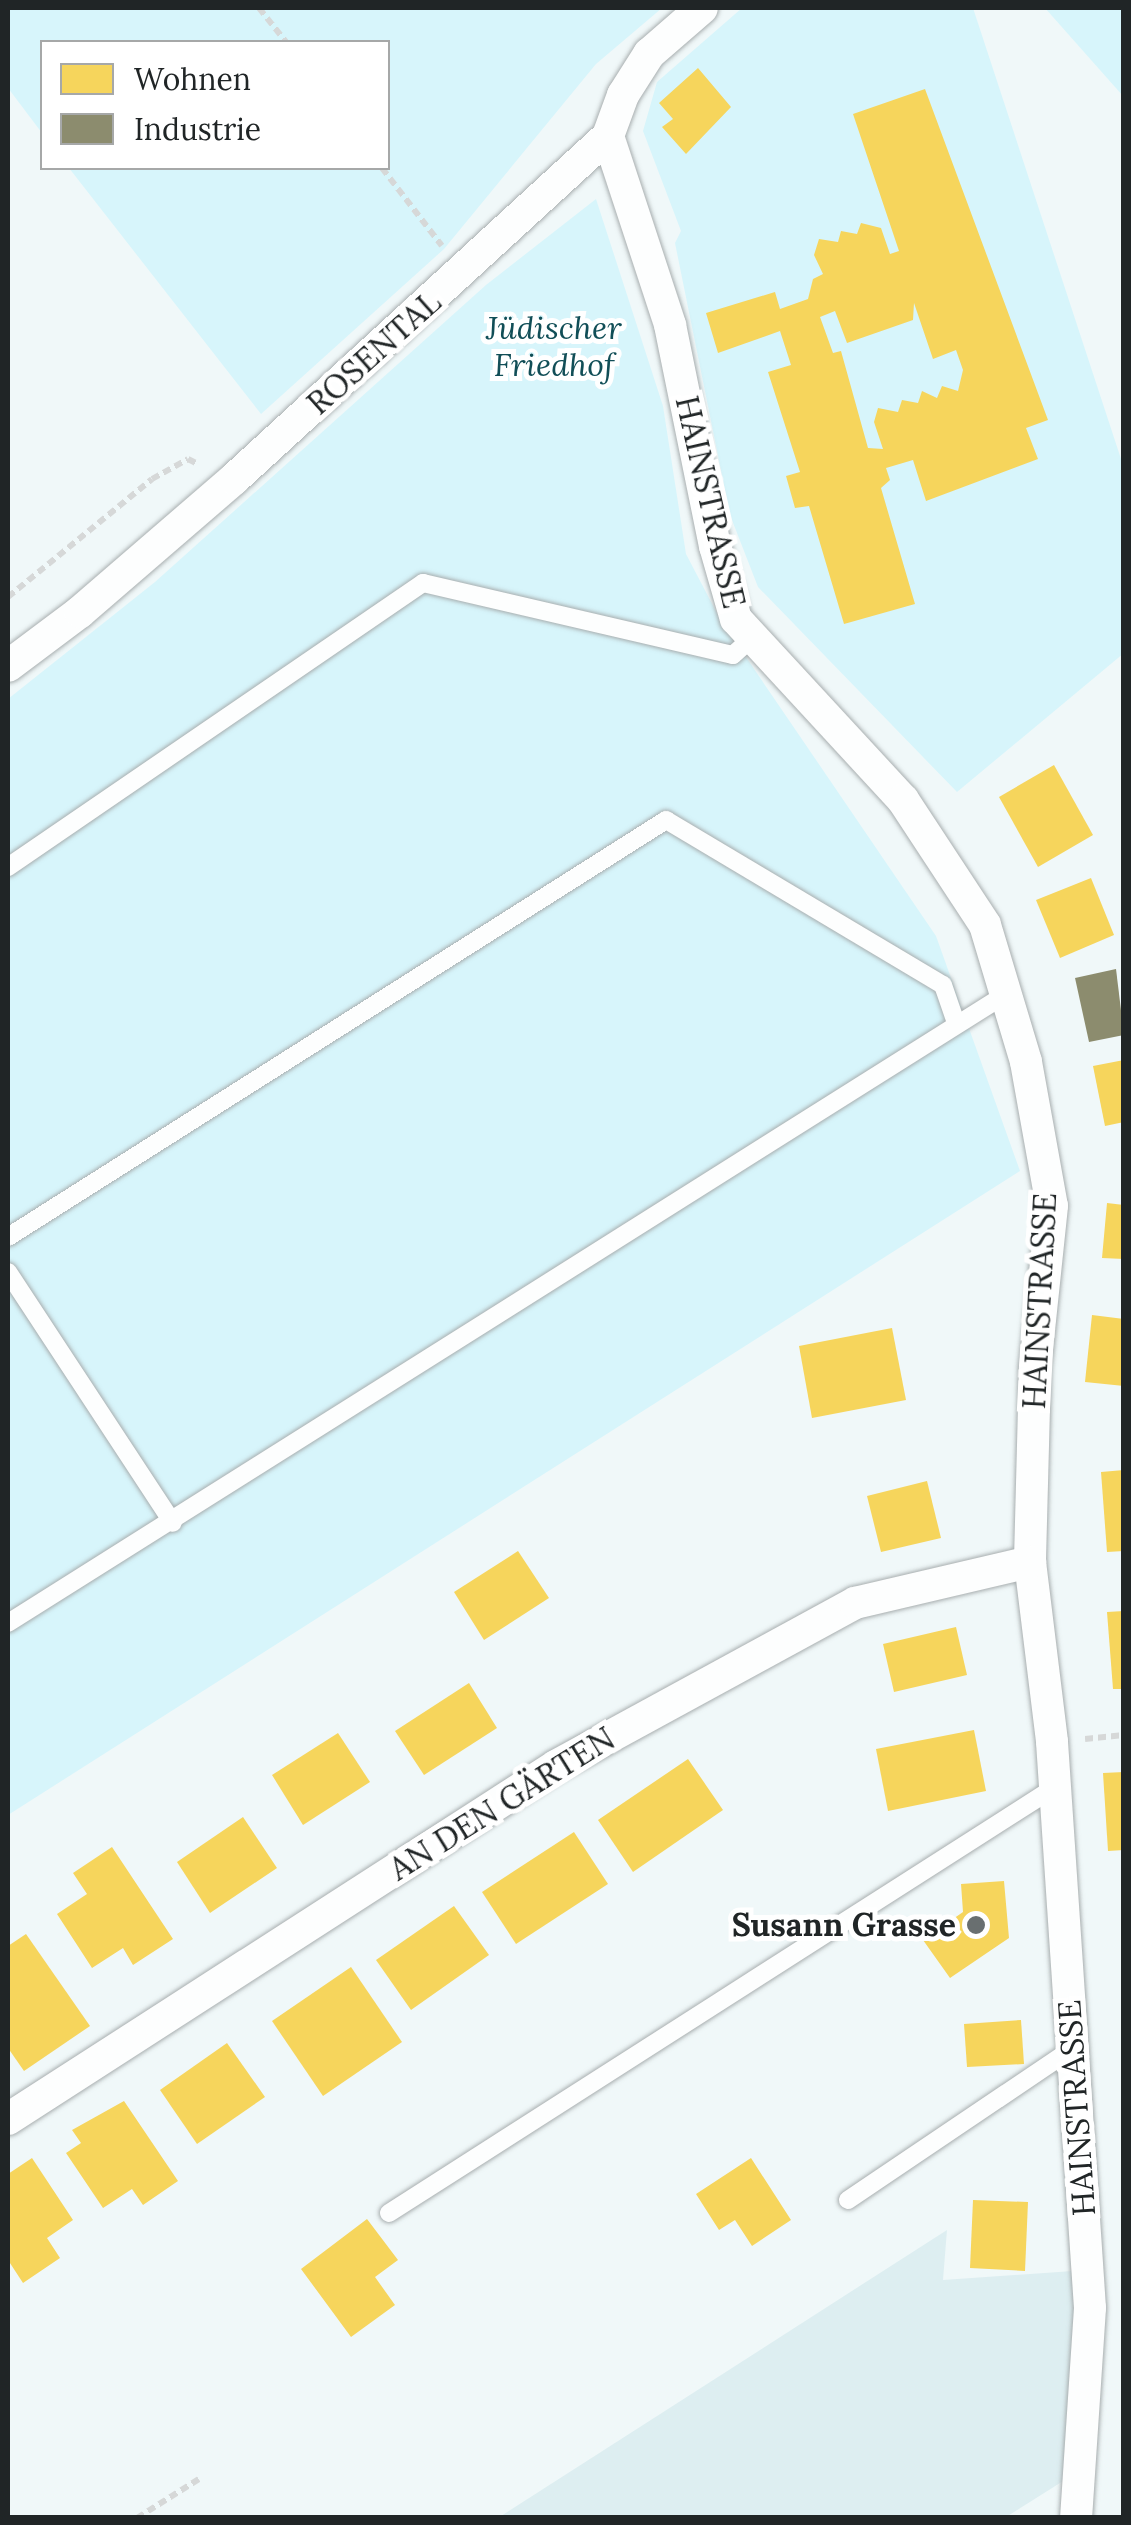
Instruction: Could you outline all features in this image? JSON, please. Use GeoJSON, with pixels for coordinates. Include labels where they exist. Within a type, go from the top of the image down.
{"type":"FeatureCollection","features":[{"type":"Feature","properties":{"kind":"street","name":"ROSENTAL"},"geometry":{"type":"LineString","coordinates":[[8,666],[80,612],[234,480],[608,136],[623,94],[649,54],[702,8]]}},
{"type":"Feature","properties":{"kind":"street","name":"HAINSTRASSE"},"geometry":{"type":"LineString","coordinates":[[608,136],[670,325],[714,546],[736,618],[903,800],[985,924],[1026,1062],[1052,1206],[1035,1369],[1030,1562],[1055,1787],[1090,2308],[1076,2518]]}},
{"type":"Feature","properties":{"kind":"street","name":"AN DEN GÄRTEN"},"geometry":{"type":"LineString","coordinates":[[8,2118],[556,1766],[855,1603],[1030,1562]]}},
{"type":"Feature","properties":{"kind":"lane"},"geometry":{"type":"LineString","coordinates":[[8,867],[423,583],[733,655],[752,637]]}},
{"type":"Feature","properties":{"kind":"lane"},"geometry":{"type":"LineString","coordinates":[[8,1237],[666,820],[942,985],[956,1022]]}},
{"type":"Feature","properties":{"kind":"lane"},"geometry":{"type":"LineString","coordinates":[[8,1623],[174,1523],[956,1022],[1006,994]]}},
{"type":"Feature","properties":{"kind":"lane"},"geometry":{"type":"LineString","coordinates":[[8,1272],[174,1523]]}},
{"type":"Feature","properties":{"kind":"lane"},"geometry":{"type":"LineString","coordinates":[[389,2213],[1055,1787]]}},
{"type":"Feature","properties":{"kind":"lane"},"geometry":{"type":"LineString","coordinates":[[848,2200],[1073,2048]]}},
{"type":"Feature","properties":{"kind":"path"},"geometry":{"type":"LineString","coordinates":[[259,8],[284,40]]}},
{"type":"Feature","properties":{"kind":"path"},"geometry":{"type":"LineString","coordinates":[[384,170],[444,249],[470,266]]}},
{"type":"Feature","properties":{"kind":"path"},"geometry":{"type":"LineString","coordinates":[[8,598],[152,479],[188,459],[234,480]]}},
{"type":"Feature","properties":{"kind":"path"},"geometry":{"type":"LineString","coordinates":[[137,2518],[199,2479]]}},
{"type":"Feature","properties":{"kind":"shaded area"},"geometry":{"type":"Polygon","coordinates":[[[947,2230],[943,2280],[1087,2270],[1079,2471],[1006,2517],[498,2518],[947,2230]]]}},
{"type":"Feature","properties":{"kind":"green space"},"geometry":{"type":"Polygon","coordinates":[[[8,8],[662,8],[596,64],[444,249],[261,414],[71,170],[390,170],[390,40],[40,40],[40,130],[8,88],[8,8]]]}},
{"type":"Feature","properties":{"kind":"green space"},"geometry":{"type":"Polygon","coordinates":[[[742,8],[973,8],[1123,465],[1124,653],[957,792],[758,587],[730,515],[675,243],[681,231],[643,131],[657,82],[742,8]]]}},
{"type":"Feature","properties":{"kind":"green space"},"geometry":{"type":"Polygon","coordinates":[[[1045,8],[1123,8],[1123,96],[1045,8]]]}},
{"type":"Feature","properties":{"kind":"green space","name":"Jüdischer Friedhof"},"geometry":{"type":"Polygon","coordinates":[[[596,199],[663,406],[686,554],[720,619],[936,936],[1020,1171],[8,1815],[8,699],[155,582],[486,285],[596,199]]]}},
{"type":"Feature","properties":{"kind":"building: Wohnen"},"geometry":{"type":"Polygon","coordinates":[[[698,68],[731,107],[686,154],[662,127],[673,119],[659,103],[698,68]]]}},
{"type":"Feature","properties":{"kind":"building: Wohnen"},"geometry":{"type":"Polygon","coordinates":[[[925,89],[1048,420],[1026,428],[1038,459],[926,501],[913,460],[886,468],[890,480],[881,488],[915,604],[844,624],[809,506],[795,508],[786,476],[800,472],[768,372],[791,365],[780,331],[718,353],[706,313],[775,292],[780,309],[808,299],[813,279],[823,274],[814,255],[819,239],[838,242],[841,231],[857,234],[861,223],[881,228],[890,254],[899,251],[853,114],[925,89]],[[914,303],[913,320],[847,343],[835,311],[820,317],[833,353],[841,351],[868,448],[883,449],[874,422],[878,408],[898,412],[902,400],[918,403],[922,391],[937,398],[942,386],[958,391],[963,370],[956,350],[933,359],[914,303]]]}},
{"type":"Feature","properties":{"kind":"building: Wohnen"},"geometry":{"type":"Polygon","coordinates":[[[1054,765],[1093,835],[1038,867],[999,797],[1054,765]]]}},
{"type":"Feature","properties":{"kind":"building: Wohnen"},"geometry":{"type":"Polygon","coordinates":[[[1091,878],[1114,935],[1060,958],[1036,900],[1091,878]]]}},
{"type":"Feature","properties":{"kind":"building: Wohnen"},"geometry":{"type":"Polygon","coordinates":[[[1124,1060],[1124,1122],[1105,1126],[1093,1066],[1124,1060]]]}},
{"type":"Feature","properties":{"kind":"building: Wohnen"},"geometry":{"type":"Polygon","coordinates":[[[1107,1203],[1124,1205],[1124,1259],[1102,1258],[1107,1203]]]}},
{"type":"Feature","properties":{"kind":"building: Wohnen"},"geometry":{"type":"Polygon","coordinates":[[[1092,1315],[1124,1319],[1124,1386],[1085,1382],[1092,1315]]]}},
{"type":"Feature","properties":{"kind":"building: Wohnen"},"geometry":{"type":"Polygon","coordinates":[[[892,1328],[906,1400],[812,1418],[799,1346],[892,1328]]]}},
{"type":"Feature","properties":{"kind":"building: Wohnen"},"geometry":{"type":"Polygon","coordinates":[[[1124,1470],[1124,1551],[1107,1552],[1101,1472],[1124,1470]]]}},
{"type":"Feature","properties":{"kind":"building: Wohnen"},"geometry":{"type":"Polygon","coordinates":[[[927,1481],[941,1538],[881,1552],[867,1496],[927,1481]]]}},
{"type":"Feature","properties":{"kind":"building: Wohnen"},"geometry":{"type":"Polygon","coordinates":[[[518,1551],[549,1598],[484,1640],[454,1592],[518,1551]]]}},
{"type":"Feature","properties":{"kind":"building: Wohnen"},"geometry":{"type":"Polygon","coordinates":[[[1124,1611],[1124,1689],[1113,1689],[1107,1612],[1124,1611]]]}},
{"type":"Feature","properties":{"kind":"building: Wohnen"},"geometry":{"type":"Polygon","coordinates":[[[956,1627],[967,1675],[894,1692],[883,1644],[956,1627]]]}},
{"type":"Feature","properties":{"kind":"building: Wohnen"},"geometry":{"type":"Polygon","coordinates":[[[469,1683],[497,1728],[424,1775],[395,1731],[469,1683]]]}},
{"type":"Feature","properties":{"kind":"building: Wohnen"},"geometry":{"type":"Polygon","coordinates":[[[974,1730],[986,1791],[888,1811],[876,1749],[974,1730]]]}},
{"type":"Feature","properties":{"kind":"building: Wohnen"},"geometry":{"type":"Polygon","coordinates":[[[338,1733],[370,1782],[303,1825],[272,1775],[338,1733]]]}},
{"type":"Feature","properties":{"kind":"building: Wohnen"},"geometry":{"type":"Polygon","coordinates":[[[688,1759],[723,1810],[633,1872],[598,1820],[688,1759]]]}},
{"type":"Feature","properties":{"kind":"building: Wohnen"},"geometry":{"type":"Polygon","coordinates":[[[1124,1772],[1124,1850],[1108,1851],[1103,1773],[1124,1772]]]}},
{"type":"Feature","properties":{"kind":"building: Wohnen"},"geometry":{"type":"Polygon","coordinates":[[[243,1817],[277,1868],[210,1913],[177,1862],[243,1817]]]}},
{"type":"Feature","properties":{"kind":"building: Wohnen"},"geometry":{"type":"Polygon","coordinates":[[[574,1832],[608,1884],[516,1944],[482,1892],[574,1832]]]}},
{"type":"Feature","properties":{"kind":"building: Wohnen"},"geometry":{"type":"Polygon","coordinates":[[[112,1847],[173,1939],[133,1965],[123,1948],[92,1968],[57,1914],[87,1894],[73,1873],[112,1847]]]}},
{"type":"Feature","properties":{"kind":"building: Wohnen","name":"Susann Grasse"},"geometry":{"type":"Polygon","coordinates":[[[1004,1881],[1009,1938],[950,1978],[923,1940],[963,1912],[961,1884],[1004,1881]]]}},
{"type":"Feature","properties":{"kind":"building: Wohnen"},"geometry":{"type":"Polygon","coordinates":[[[454,1906],[489,1955],[411,2010],[376,1960],[454,1906]]]}},
{"type":"Feature","properties":{"kind":"building: Wohnen"},"geometry":{"type":"Polygon","coordinates":[[[26,1934],[90,2026],[24,2071],[8,2048],[8,1946],[26,1934]]]}},
{"type":"Feature","properties":{"kind":"building: Wohnen"},"geometry":{"type":"Polygon","coordinates":[[[351,1967],[402,2042],[323,2096],[272,2021],[351,1967]]]}},
{"type":"Feature","properties":{"kind":"building: Wohnen"},"geometry":{"type":"Polygon","coordinates":[[[1021,2020],[1024,2064],[967,2067],[964,2024],[1021,2020]]]}},
{"type":"Feature","properties":{"kind":"building: Wohnen"},"geometry":{"type":"Polygon","coordinates":[[[227,2043],[265,2097],[197,2144],[160,2090],[227,2043]]]}},
{"type":"Feature","properties":{"kind":"building: Wohnen"},"geometry":{"type":"Polygon","coordinates":[[[124,2101],[178,2181],[143,2205],[132,2189],[103,2208],[66,2153],[81,2143],[72,2130],[124,2101]]]}},
{"type":"Feature","properties":{"kind":"building: Wohnen"},"geometry":{"type":"Polygon","coordinates":[[[32,2158],[73,2220],[47,2238],[60,2258],[23,2283],[8,2260],[8,2174],[32,2158]]]}},
{"type":"Feature","properties":{"kind":"building: Wohnen"},"geometry":{"type":"Polygon","coordinates":[[[751,2158],[791,2220],[752,2246],[735,2220],[719,2230],[696,2194],[751,2158]]]}},
{"type":"Feature","properties":{"kind":"building: Wohnen"},"geometry":{"type":"Polygon","coordinates":[[[973,2200],[1028,2202],[1025,2271],[970,2268],[973,2200]]]}},
{"type":"Feature","properties":{"kind":"building: Wohnen"},"geometry":{"type":"Polygon","coordinates":[[[367,2219],[398,2260],[375,2277],[395,2305],[351,2337],[301,2269],[367,2219]]]}},
{"type":"Feature","properties":{"kind":"building: Industrie"},"geometry":{"type":"Polygon","coordinates":[[[1116,969],[1124,1035],[1089,1042],[1075,978],[1116,969]]]}},
{"type":"Feature","properties":{"kind":"place","name":"Susann Grasse"},"geometry":{"type":"Point","coordinates":[976,1925]}}]}
